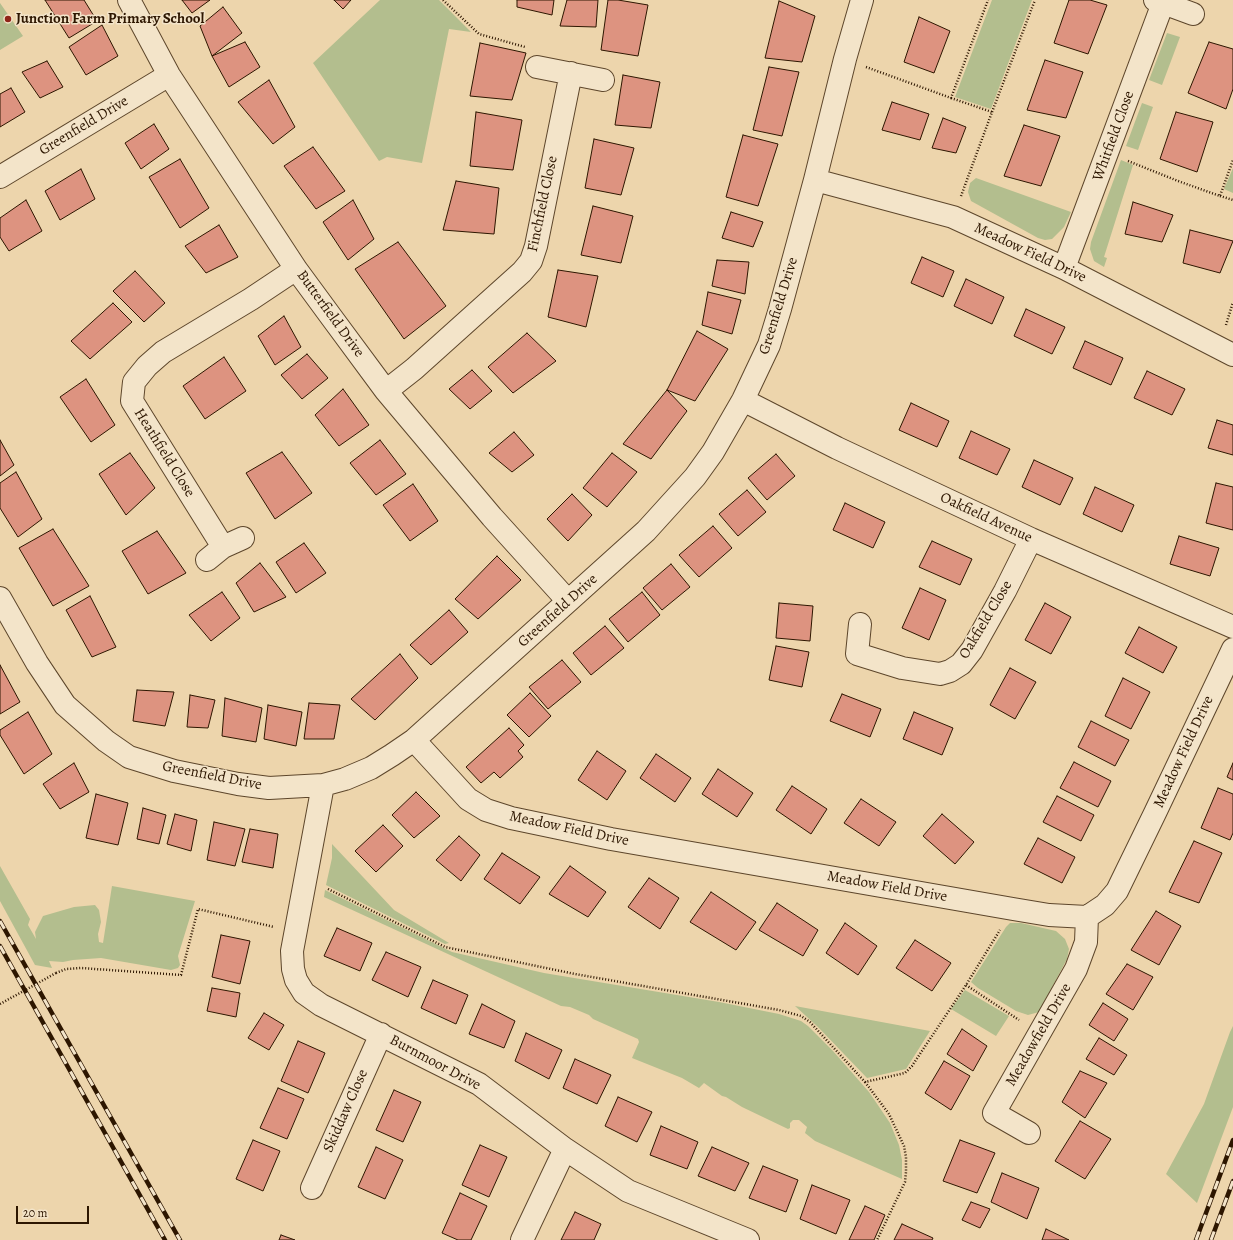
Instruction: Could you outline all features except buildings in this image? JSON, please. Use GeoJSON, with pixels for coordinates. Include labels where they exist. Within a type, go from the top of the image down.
{"type":"FeatureCollection","features":[{"type":"Feature","properties":{"kind":"street","name":"Butterfield Drive"},"geometry":{"type":"LineString","coordinates":[[129,0],[169,75],[296,269],[386,391],[492,517],[568,601]]}},
{"type":"Feature","properties":{"kind":"street","name":"Greenfield Drive"},"geometry":{"type":"LineString","coordinates":[[0,598],[37,663],[65,705],[106,741],[129,757],[174,771],[238,784],[269,788],[322,785],[345,779],[372,768],[414,740],[646,530],[695,477],[713,452],[744,400],[769,345],[815,180],[845,59],[862,0]]}},
{"type":"Feature","properties":{"kind":"street","name":"Whitfield Close"},"geometry":{"type":"LineString","coordinates":[[1064,268],[1107,153],[1159,1],[1193,14]]}},
{"type":"Feature","properties":{"kind":"street"},"geometry":{"type":"LineString","coordinates":[[534,58],[571,73],[603,80]]}},
{"type":"Feature","properties":{"kind":"street","name":"Finchfield Close"},"geometry":{"type":"LineString","coordinates":[[386,391],[414,369],[522,272],[531,261],[536,246],[571,73]]}},
{"type":"Feature","properties":{"kind":"street","name":"Greenfield Drive"},"geometry":{"type":"LineString","coordinates":[[0,177],[169,75]]}},
{"type":"Feature","properties":{"kind":"street","name":"Meadow Field Drive"},"geometry":{"type":"LineString","coordinates":[[815,180],[953,217],[1064,268],[1233,355]]}},
{"type":"Feature","properties":{"kind":"street","name":"Heathfield Close"},"geometry":{"type":"LineString","coordinates":[[243,538],[215,554],[132,401],[134,382],[147,366],[163,352],[244,303],[296,269]]}},
{"type":"Feature","properties":{"kind":"street","name":"Oakfield Avenue"},"geometry":{"type":"LineString","coordinates":[[744,400],[837,448],[1032,539],[1233,627]]}},
{"type":"Feature","properties":{"kind":"street","name":"Oakfield Close"},"geometry":{"type":"LineString","coordinates":[[860,624],[857,654],[902,668],[940,674],[950,671],[961,664],[972,650],[1032,539]]}},
{"type":"Feature","properties":{"kind":"street","name":"Meadow Field Drive"},"geometry":{"type":"LineString","coordinates":[[414,740],[468,799],[486,810],[511,818],[611,839],[1013,909],[1087,917],[1105,905],[1117,891],[1156,813],[1233,649]]}},
{"type":"Feature","properties":{"kind":"street","name":"Burnmoor Drive"},"geometry":{"type":"LineString","coordinates":[[322,785],[292,952],[293,969],[296,980],[304,993],[320,1005],[479,1084],[564,1149],[628,1192],[748,1240]]}},
{"type":"Feature","properties":{"kind":"street","name":"Meadowfield Drive"},"geometry":{"type":"LineString","coordinates":[[1029,1133],[994,1113],[1076,969],[1086,942],[1087,917]]}},
{"type":"Feature","properties":{"kind":"street","name":"Skiddaw Close"},"geometry":{"type":"LineString","coordinates":[[312,1188],[381,1034]]}},
{"type":"Feature","properties":{"kind":"street"},"geometry":{"type":"LineString","coordinates":[[522,1240],[564,1149]]}},
{"type":"Feature","properties":{"kind":"path"},"geometry":{"type":"LineString","coordinates":[[443,0],[478,34],[534,58]]}},
{"type":"Feature","properties":{"kind":"path"},"geometry":{"type":"LineString","coordinates":[[951,98],[988,0]]}},
{"type":"Feature","properties":{"kind":"path"},"geometry":{"type":"LineString","coordinates":[[953,217],[1035,0]]}},
{"type":"Feature","properties":{"kind":"path"},"geometry":{"type":"LineString","coordinates":[[845,59],[992,112]]}},
{"type":"Feature","properties":{"kind":"path"},"geometry":{"type":"LineString","coordinates":[[1107,153],[1178,181],[1233,200]]}},
{"type":"Feature","properties":{"kind":"path"},"geometry":{"type":"LineString","coordinates":[[1220,196],[1233,160]]}},
{"type":"Feature","properties":{"kind":"path"},"geometry":{"type":"LineString","coordinates":[[322,887],[445,947],[575,974],[779,1010],[801,1016],[810,1022],[866,1082],[889,1114],[904,1146],[906,1157],[905,1182],[877,1240]]}},
{"type":"Feature","properties":{"kind":"path"},"geometry":{"type":"LineString","coordinates":[[0,1004],[66,969],[81,968],[181,975],[198,909],[277,928]]}},
{"type":"Feature","properties":{"kind":"path"},"geometry":{"type":"LineString","coordinates":[[866,1082],[905,1073],[912,1066],[966,985],[1013,909]]}},
{"type":"Feature","properties":{"kind":"path"},"geometry":{"type":"LineString","coordinates":[[966,985],[1040,1034]]}},
{"type":"Feature","properties":{"kind":"green space"},"geometry":{"type":"Polygon","coordinates":[[[380,0],[439,0],[471,32],[449,29],[422,163],[387,157],[379,161],[313,63],[380,0]]]}},
{"type":"Feature","properties":{"kind":"green space"},"geometry":{"type":"Polygon","coordinates":[[[992,0],[1032,0],[991,109],[955,97],[992,0]]]}},
{"type":"Feature","properties":{"kind":"green space","name":"Junction Farm Primary School"},"geometry":{"type":"Polygon","coordinates":[[[0,3],[23,36],[0,50],[0,3]]]}},
{"type":"Feature","properties":{"kind":"green space"},"geometry":{"type":"Polygon","coordinates":[[[1167,33],[1180,37],[1162,85],[1149,80],[1167,33]]]}},
{"type":"Feature","properties":{"kind":"green space"},"geometry":{"type":"Polygon","coordinates":[[[1142,103],[1153,107],[1138,150],[1126,146],[1142,103]]]}},
{"type":"Feature","properties":{"kind":"green space"},"geometry":{"type":"Polygon","coordinates":[[[1121,160],[1133,165],[1104,257],[1107,258],[1104,267],[1094,261],[1090,249],[1091,242],[1121,160]]]}},
{"type":"Feature","properties":{"kind":"green space"},"geometry":{"type":"Polygon","coordinates":[[[1233,168],[1233,193],[1224,189],[1233,168]]]}},
{"type":"Feature","properties":{"kind":"green space"},"geometry":{"type":"Polygon","coordinates":[[[976,178],[1071,212],[1064,227],[1052,239],[1045,240],[1038,238],[971,201],[968,192],[970,183],[976,178]]]}},
{"type":"Feature","properties":{"kind":"green space"},"geometry":{"type":"Polygon","coordinates":[[[332,844],[394,910],[449,943],[445,944],[326,885],[332,858],[332,844]]]}},
{"type":"Feature","properties":{"kind":"green space"},"geometry":{"type":"Polygon","coordinates":[[[0,866],[30,919],[28,925],[36,939],[35,932],[43,916],[74,907],[95,905],[99,910],[101,922],[98,934],[99,942],[103,943],[112,886],[195,901],[178,956],[180,965],[178,968],[171,970],[101,958],[63,962],[49,961],[52,968],[35,965],[0,901],[0,866]]]}},
{"type":"Feature","properties":{"kind":"green space"},"geometry":{"type":"Polygon","coordinates":[[[325,890],[452,952],[544,973],[719,1002],[779,1014],[801,1021],[833,1051],[869,1092],[890,1123],[899,1145],[902,1160],[902,1179],[815,1141],[805,1133],[807,1127],[799,1120],[793,1120],[790,1123],[790,1128],[788,1129],[742,1107],[722,1096],[704,1083],[699,1088],[682,1078],[632,1058],[639,1042],[638,1039],[593,1019],[589,1015],[570,1007],[561,1006],[324,897],[325,890]]]}},
{"type":"Feature","properties":{"kind":"green space"},"geometry":{"type":"Polygon","coordinates":[[[1010,923],[1021,923],[1056,931],[1065,939],[1069,949],[1067,959],[1039,1012],[1028,1015],[1016,1011],[978,988],[971,982],[1010,923]]]}},
{"type":"Feature","properties":{"kind":"green space"},"geometry":{"type":"Polygon","coordinates":[[[965,990],[1009,1016],[996,1036],[951,1009],[965,990]]]}},
{"type":"Feature","properties":{"kind":"green space"},"geometry":{"type":"Polygon","coordinates":[[[795,1006],[930,1031],[906,1069],[867,1078],[818,1027],[795,1006]]]}},
{"type":"Feature","properties":{"kind":"green space"},"geometry":{"type":"Polygon","coordinates":[[[1233,1026],[1233,1107],[1197,1203],[1166,1174],[1204,1104],[1233,1026]]]}},
{"type":"Feature","properties":{"kind":"railway"},"geometry":{"type":"LineString","coordinates":[[0,921],[180,1240]]}},
{"type":"Feature","properties":{"kind":"railway"},"geometry":{"type":"LineString","coordinates":[[0,946],[165,1240]]}},
{"type":"Feature","properties":{"kind":"railway"},"geometry":{"type":"LineString","coordinates":[[1196,1240],[1233,1140]]}},
{"type":"Feature","properties":{"kind":"railway"},"geometry":{"type":"LineString","coordinates":[[1211,1240],[1233,1181]]}},
{"type":"Feature","properties":{"kind":"place","name":"Junction Farm Primary School"},"geometry":{"type":"Point","coordinates":[8,19]}}]}
